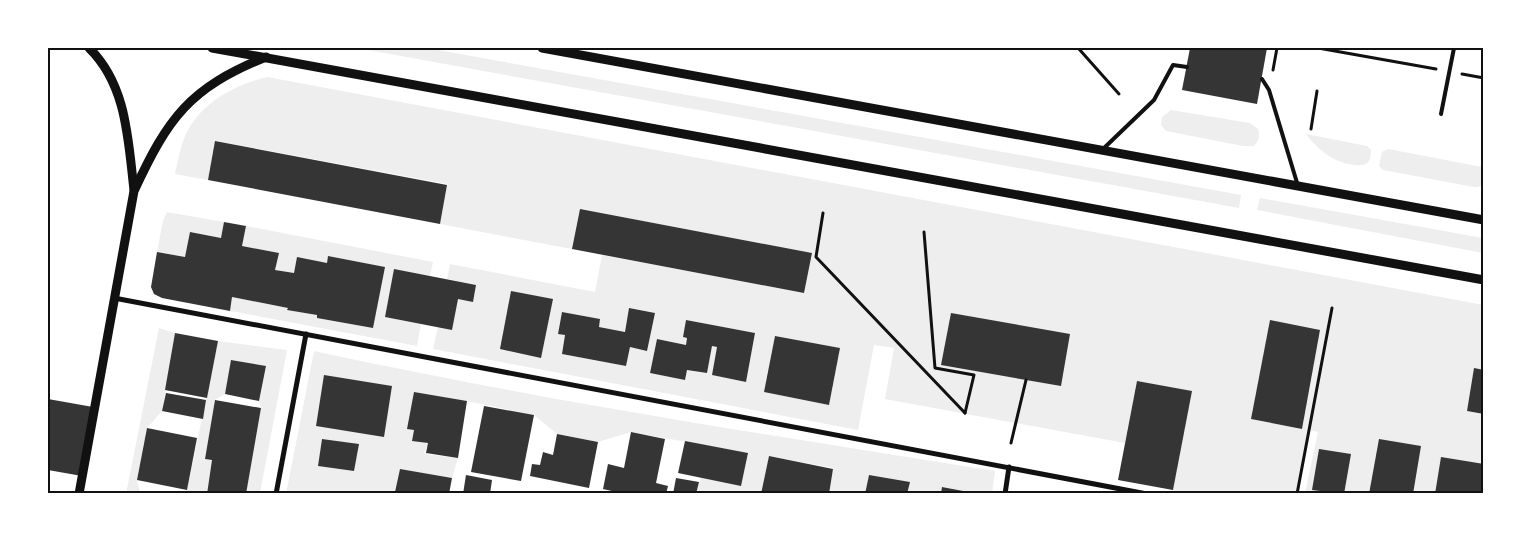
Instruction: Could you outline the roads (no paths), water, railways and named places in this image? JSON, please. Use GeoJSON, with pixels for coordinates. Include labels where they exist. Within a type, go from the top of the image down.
{"type":"FeatureCollection","features":[{"type":"Feature","properties":{"kind":"street"},"geometry":{"type":"LineString","coordinates":[[89,48],[107,69],[115,84],[127,132],[134,191]]}},
{"type":"Feature","properties":{"kind":"street"},"geometry":{"type":"LineString","coordinates":[[212,48],[1484,280]]}},
{"type":"Feature","properties":{"kind":"street"},"geometry":{"type":"LineString","coordinates":[[542,48],[1484,220]]}},
{"type":"Feature","properties":{"kind":"street"},"geometry":{"type":"LineString","coordinates":[[79,494],[134,191],[151,155],[180,110],[213,82],[237,69],[266,57]]}},
{"type":"Feature","properties":{"kind":"street"},"geometry":{"type":"LineString","coordinates":[[114,298],[1148,494]]}},
{"type":"Feature","properties":{"kind":"street"},"geometry":{"type":"LineString","coordinates":[[276,494],[306,334]]}},
{"type":"Feature","properties":{"kind":"street"},"geometry":{"type":"LineString","coordinates":[[1005,494],[1009,467]]}},
{"type":"Feature","properties":{"kind":"lane"},"geometry":{"type":"LineString","coordinates":[[1441,114],[1454,48]]}},
{"type":"Feature","properties":{"kind":"lane"},"geometry":{"type":"LineString","coordinates":[[1101,150],[1154,100],[1173,65],[1187,67]]}},
{"type":"Feature","properties":{"kind":"lane"},"geometry":{"type":"LineString","coordinates":[[1262,79],[1270,90],[1298,186]]}}]}
